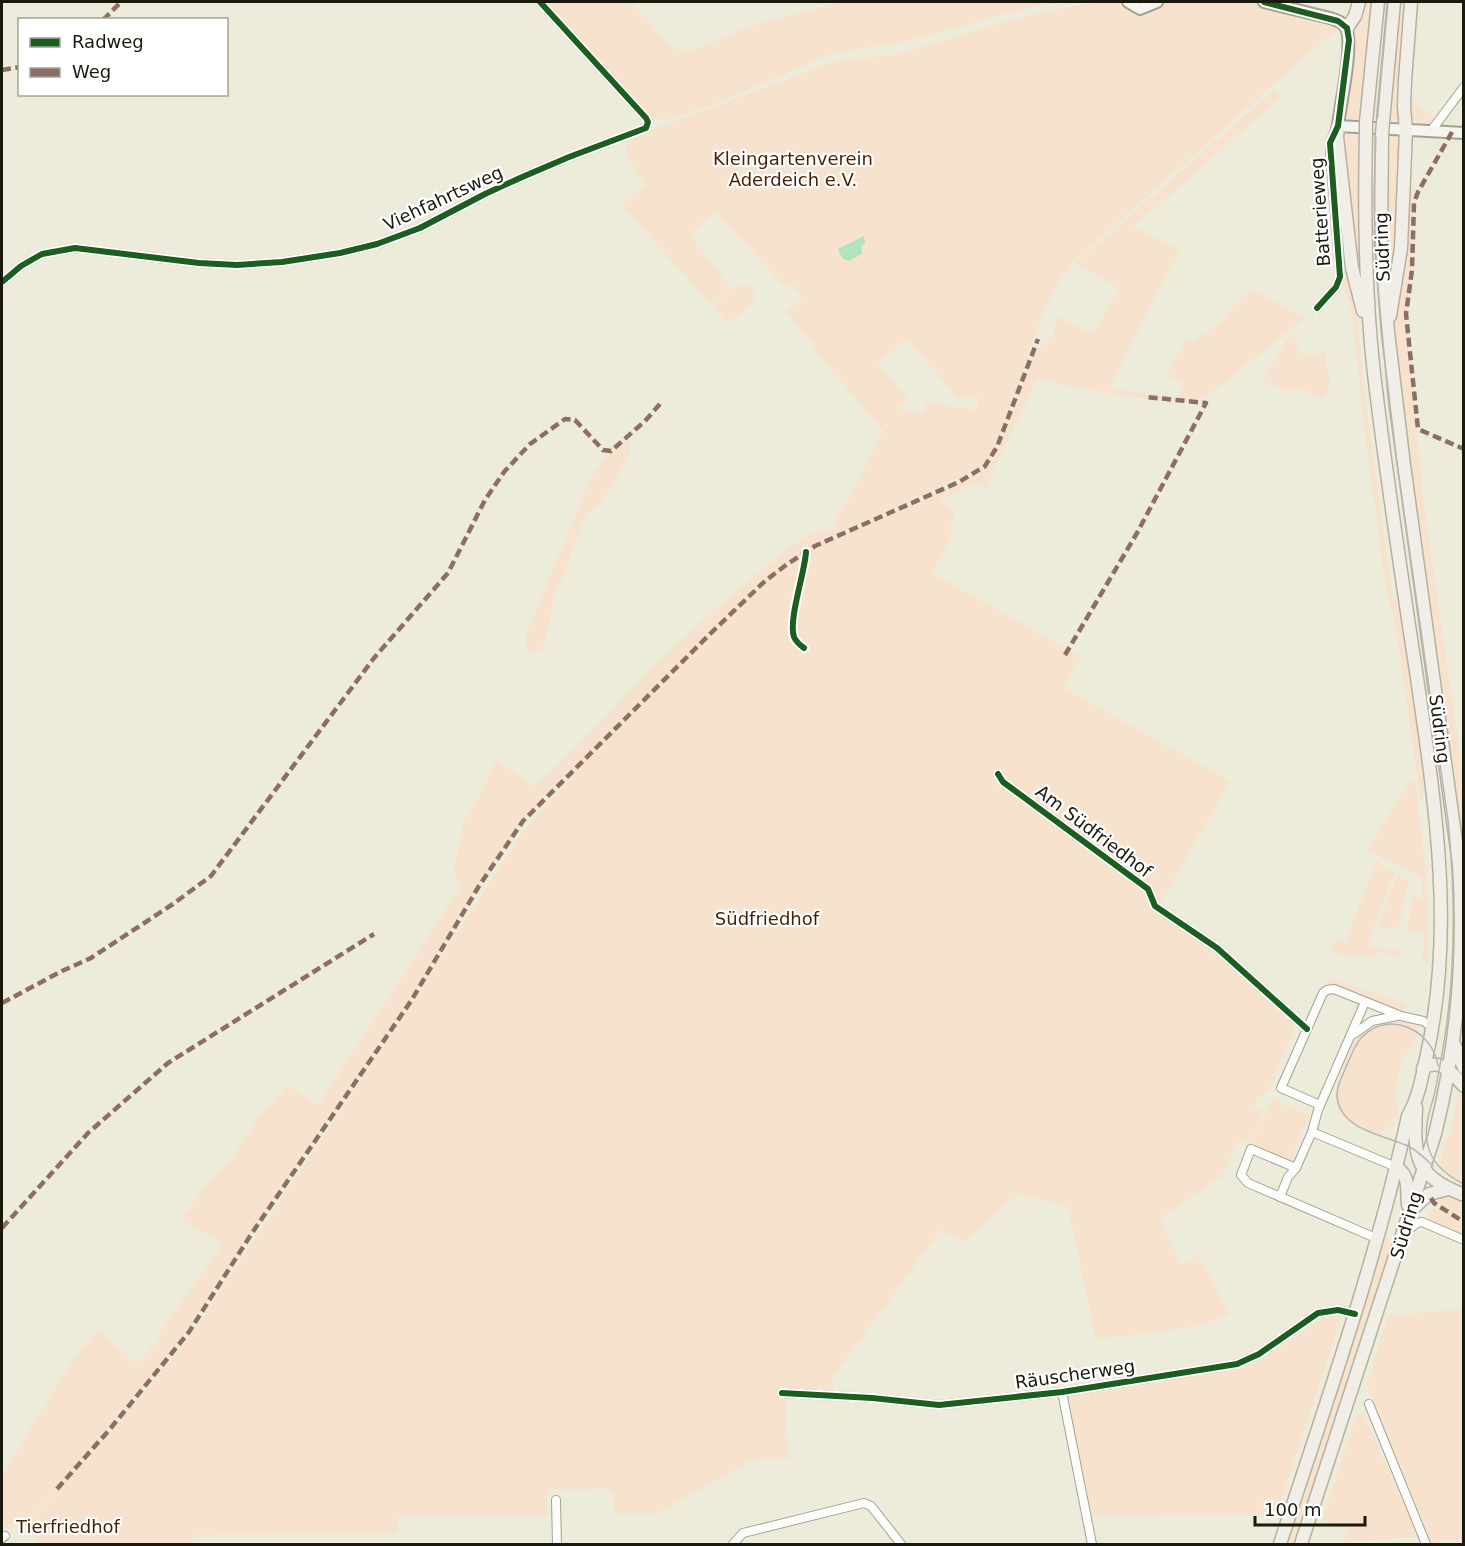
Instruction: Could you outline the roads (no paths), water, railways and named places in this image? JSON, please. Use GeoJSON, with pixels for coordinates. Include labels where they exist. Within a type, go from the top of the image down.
{"type":"FeatureCollection","features":[{"type":"Feature","properties":{"kind":"main road"},"geometry":{"type":"LineString","coordinates":[[1347,28],[1355,16],[1359,2]]}},
{"type":"Feature","properties":{"kind":"main road","name":"Südring"},"geometry":{"type":"LineString","coordinates":[[1280,1545],[1387,1208],[1408,1116],[1416,1102],[1424,1068],[1439,978],[1442,923],[1435,801],[1371,350],[1365,240],[1366,128],[1378,2]]}},
{"type":"Feature","properties":{"kind":"main road","name":"Südring"},"geometry":{"type":"LineString","coordinates":[[1301,1545],[1437,1126],[1449,1071],[1462,951],[1459,864],[1404,465],[1388,332],[1381,240],[1382,128],[1394,2]]}},
{"type":"Feature","properties":{"kind":"main road"},"geometry":{"type":"LineString","coordinates":[[1388,332],[1401,248],[1406,130],[1404,89],[1411,2]]}},
{"type":"Feature","properties":{"kind":"main road"},"geometry":{"type":"LineString","coordinates":[[1338,126],[1337,137],[1352,268],[1371,350]]}},
{"type":"Feature","properties":{"kind":"main road"},"geometry":{"type":"LineString","coordinates":[[1453,1040],[1464,1068]]}},
{"type":"Feature","properties":{"kind":"main road"},"geometry":{"type":"LineString","coordinates":[[1424,1068],[1430,1064],[1438,1064],[1464,1086]]}},
{"type":"Feature","properties":{"kind":"main road"},"geometry":{"type":"LineString","coordinates":[[1416,1102],[1415,1150],[1424,1169],[1448,1189],[1464,1195]]}},
{"type":"Feature","properties":{"kind":"main road"},"geometry":{"type":"LineString","coordinates":[[1396,1167],[1404,1173],[1408,1181],[1407,1201],[1410,1212],[1433,1191],[1448,1189]]}},
{"type":"Feature","properties":{"kind":"main road"},"geometry":{"type":"LineString","coordinates":[[1387,1208],[1386,1228],[1389,1235],[1398,1237],[1403,1234]]}},
{"type":"Feature","properties":{"kind":"street","name":"Viehfahrtsweg"},"geometry":{"type":"LineString","coordinates":[[2,282],[21,266],[42,254],[75,248],[237,266],[340,253],[377,244],[420,228],[485,194],[569,157],[647,127],[646,118],[540,2]]}},
{"type":"Feature","properties":{"kind":"street"},"geometry":{"type":"LineString","coordinates":[[1128,2],[1140,9],[1157,2]]}},
{"type":"Feature","properties":{"kind":"street"},"geometry":{"type":"LineString","coordinates":[[1264,2],[1330,18],[1341,22],[1347,28]]}},
{"type":"Feature","properties":{"kind":"street","name":"Batterieweg"},"geometry":{"type":"LineString","coordinates":[[1317,308],[1336,287],[1340,277],[1330,143],[1338,126],[1349,48],[1347,28]]}},
{"type":"Feature","properties":{"kind":"street"},"geometry":{"type":"LineString","coordinates":[[1431,131],[1464,87]]}},
{"type":"Feature","properties":{"kind":"street"},"geometry":{"type":"LineString","coordinates":[[1338,126],[1464,133]]}},
{"type":"Feature","properties":{"kind":"street","name":"Am Südfriedhof"},"geometry":{"type":"LineString","coordinates":[[998,774],[1003,782],[1148,889],[1155,906],[1217,948],[1307,1029]]}},
{"type":"Feature","properties":{"kind":"street"},"geometry":{"type":"LineString","coordinates":[[1320,1105],[1281,1088],[1323,993],[1327,990],[1334,989],[1401,1016],[1424,1021],[1432,1027]]}},
{"type":"Feature","properties":{"kind":"street"},"geometry":{"type":"LineString","coordinates":[[1280,1197],[1312,1132],[1313,1122],[1365,1002]]}},
{"type":"Feature","properties":{"kind":"street"},"geometry":{"type":"LineString","coordinates":[[1350,1038],[1372,1021],[1401,1016]]}},
{"type":"Feature","properties":{"kind":"street"},"geometry":{"type":"LineString","coordinates":[[1312,1132],[1396,1167]]}},
{"type":"Feature","properties":{"kind":"street"},"geometry":{"type":"LineString","coordinates":[[1296,1168],[1251,1149],[1242,1168],[1242,1178],[1378,1239]]}},
{"type":"Feature","properties":{"kind":"street"},"geometry":{"type":"LineString","coordinates":[[1403,1234],[1417,1223],[1422,1222],[1464,1240]]}},
{"type":"Feature","properties":{"kind":"street","name":"Räuscherweg"},"geometry":{"type":"LineString","coordinates":[[782,1393],[872,1398],[939,1405],[1062,1392],[1237,1364],[1259,1354],[1318,1313],[1338,1310],[1355,1314]]}},
{"type":"Feature","properties":{"kind":"street"},"geometry":{"type":"LineString","coordinates":[[1062,1392],[1092,1545]]}},
{"type":"Feature","properties":{"kind":"street"},"geometry":{"type":"LineString","coordinates":[[1369,1404],[1426,1545]]}},
{"type":"Feature","properties":{"kind":"street"},"geometry":{"type":"LineString","coordinates":[[556,1500],[557,1545]]}},
{"type":"Feature","properties":{"kind":"street"},"geometry":{"type":"LineString","coordinates":[[733,1545],[743,1533],[864,1503],[871,1506],[901,1545]]}},
{"type":"Feature","properties":{"kind":"tram line"},"geometry":{"type":"LineString","coordinates":[[1388,2],[1376,134],[1374,195],[1377,277],[1389,407],[1448,820],[1453,898],[1452,977],[1442,1053],[1426,1135],[1431,1155],[1435,1161],[1445,1172],[1464,1184]]}},
{"type":"Feature","properties":{"kind":"tram line"},"geometry":{"type":"LineString","coordinates":[[1433,1166],[1408,1146],[1353,1123],[1339,1107],[1337,1095],[1340,1080],[1357,1043],[1373,1029],[1385,1025],[1397,1024],[1419,1034],[1428,1042],[1438,1066]]}},
{"type":"Feature","properties":{"kind":"park label","name":"Kleingartenverein Aderdeich e.V."},"geometry":{"type":"Point","coordinates":[793,168]}},
{"type":"Feature","properties":{"kind":"park label","name":"Südfriedhof"},"geometry":{"type":"Point","coordinates":[767,918]}},
{"type":"Feature","properties":{"kind":"park label","name":"Tierfriedhof"},"geometry":{"type":"Point","coordinates":[68,1526]}}]}
